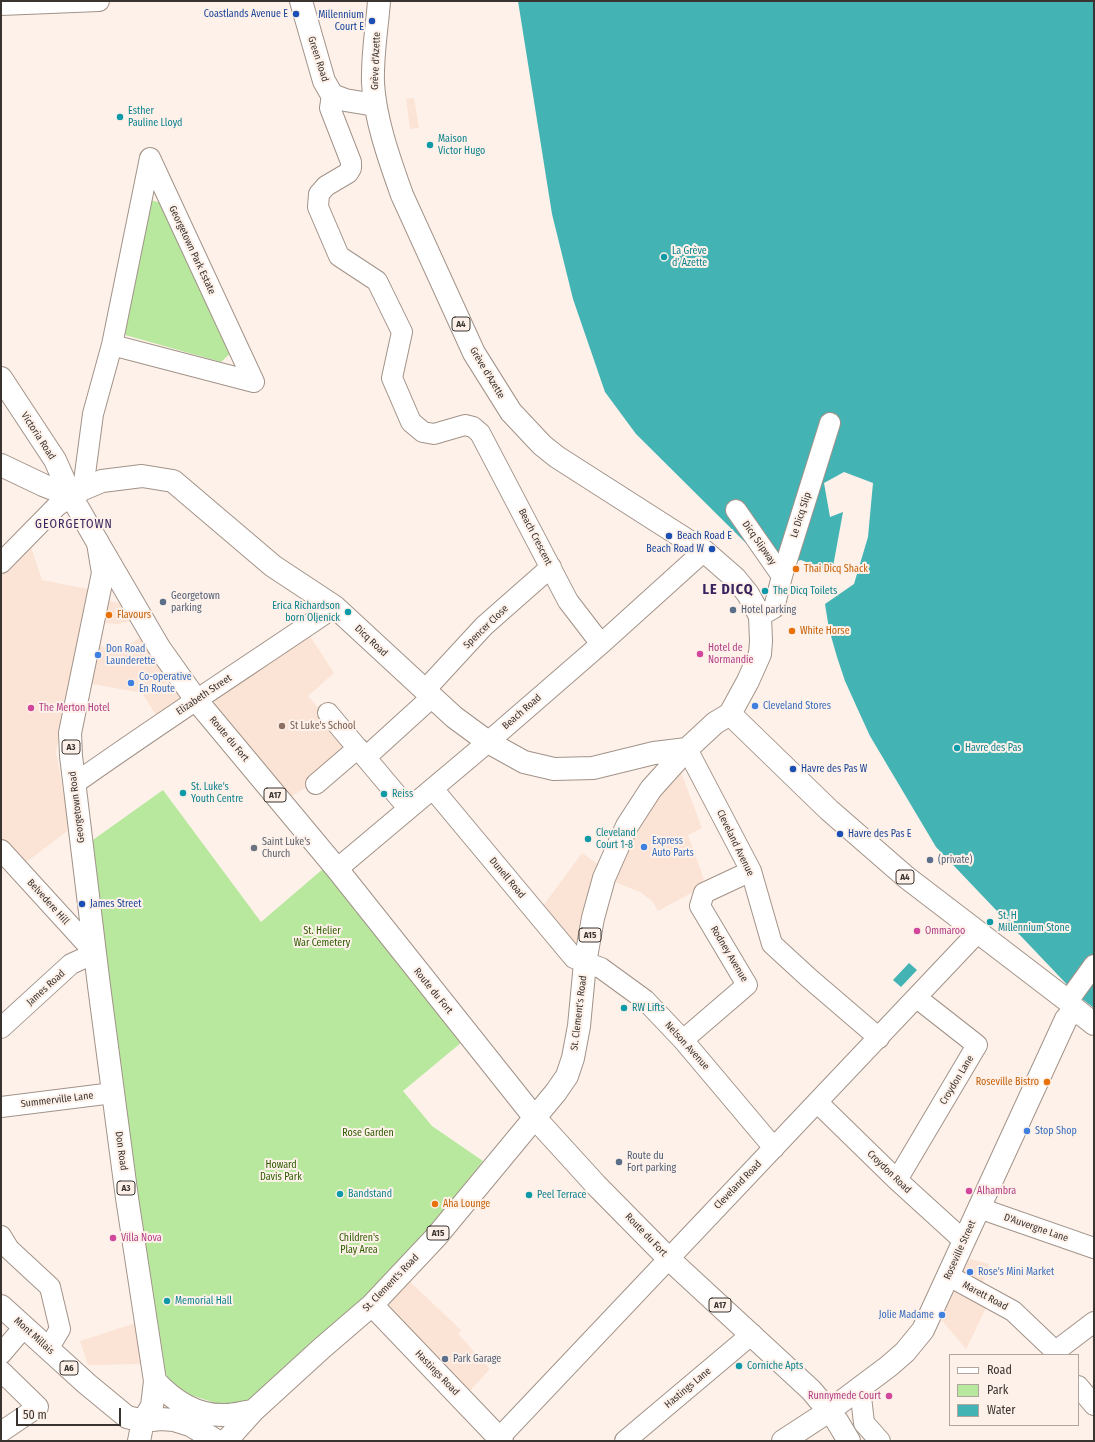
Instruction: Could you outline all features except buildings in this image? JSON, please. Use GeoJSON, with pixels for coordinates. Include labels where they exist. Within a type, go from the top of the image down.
{"type":"FeatureCollection","features":[{"type":"Feature","properties":{"kind":"main road","name":"Green Road"},"geometry":{"type":"LineString","coordinates":[[301,1],[322,73],[332,95],[344,100],[376,105]]}},
{"type":"Feature","properties":{"kind":"main road","name":"Grève d'Azette"},"geometry":{"type":"LineString","coordinates":[[379,1],[373,84],[376,105],[393,170],[402,196],[474,353],[512,412],[542,445],[558,457],[704,551],[735,578],[748,594],[767,612],[761,641]]}},
{"type":"Feature","properties":{"kind":"main road","name":"Victoria Road"},"geometry":{"type":"LineString","coordinates":[[1,378],[77,493]]}},
{"type":"Feature","properties":{"kind":"main road"},"geometry":{"type":"LineString","coordinates":[[1,465],[42,485],[77,493]]}},
{"type":"Feature","properties":{"kind":"main road","name":"Dicq Road"},"geometry":{"type":"LineString","coordinates":[[77,493],[102,481],[142,476],[174,481],[273,566],[335,607],[454,717],[488,742],[524,762],[554,769],[593,768],[654,753],[687,749]]}},
{"type":"Feature","properties":{"kind":"main road","name":"Route du Fort"},"geometry":{"type":"LineString","coordinates":[[77,493],[98,543],[160,648],[197,701],[337,869],[535,1118],[596,1185],[669,1259],[811,1390],[845,1432],[849,1441]]}},
{"type":"Feature","properties":{"kind":"main road","name":"Georgetown Road"},"geometry":{"type":"LineString","coordinates":[[95,953],[74,784],[70,733],[103,573],[98,543]]}},
{"type":"Feature","properties":{"kind":"main road","name":"St. Clement's Road"},"geometry":{"type":"LineString","coordinates":[[253,1411],[372,1305],[436,1236],[535,1118],[567,1076],[573,1058],[579,1026],[585,963],[593,918],[604,878],[627,826],[651,789],[687,749],[715,723],[730,714],[757,663],[760,654],[761,641]]}},
{"type":"Feature","properties":{"kind":"main road","name":"A4"},"geometry":{"type":"LineString","coordinates":[[730,714],[829,810],[906,878],[978,932],[1094,1024]]}},
{"type":"Feature","properties":{"kind":"main road","name":"Don Road"},"geometry":{"type":"LineString","coordinates":[[95,953],[113,1093],[155,1381],[152,1406],[141,1431]]}},
{"type":"Feature","properties":{"kind":"main road","name":"Roseville Street"},"geometry":{"type":"LineString","coordinates":[[783,1441],[829,1411],[889,1366],[905,1352],[923,1330],[949,1276],[1071,1005]]}},
{"type":"Feature","properties":{"kind":"main road","name":"Hastings Road"},"geometry":{"type":"LineString","coordinates":[[372,1305],[501,1440]]}},
{"type":"Feature","properties":{"kind":"main road","name":"Mont Millais"},"geometry":{"type":"LineString","coordinates":[[1,1306],[141,1431]]}},
{"type":"Feature","properties":{"kind":"main road"},"geometry":{"type":"LineString","coordinates":[[155,1381],[169,1396],[182,1404],[203,1413],[225,1415],[253,1411]]}},
{"type":"Feature","properties":{"kind":"main road","name":"A15"},"geometry":{"type":"LineString","coordinates":[[226,1441],[253,1411]]}},
{"type":"Feature","properties":{"kind":"main road"},"geometry":{"type":"LineString","coordinates":[[141,1431],[161,1419],[174,1420],[190,1425],[217,1441]]}},
{"type":"Feature","properties":{"kind":"street"},"geometry":{"type":"LineString","coordinates":[[1,5],[99,1]]}},
{"type":"Feature","properties":{"kind":"street","name":"Beach Crescent"},"geometry":{"type":"LineString","coordinates":[[332,95],[330,108],[351,162],[348,173],[326,186],[319,194],[318,207],[339,256],[377,281],[402,332],[392,378],[411,422],[422,432],[434,434],[465,425],[473,427],[480,433],[568,601],[600,644]]}},
{"type":"Feature","properties":{"kind":"street","name":"Georgetown Park Estate"},"geometry":{"type":"LineString","coordinates":[[77,493],[93,414],[112,345],[150,158],[254,382],[112,345]]}},
{"type":"Feature","properties":{"kind":"street","name":"Le Dicq Slip"},"geometry":{"type":"LineString","coordinates":[[767,612],[782,576],[830,423]]}},
{"type":"Feature","properties":{"kind":"street"},"geometry":{"type":"LineString","coordinates":[[1,563],[57,506],[77,493]]}},
{"type":"Feature","properties":{"kind":"street","name":"Dicq Slipway"},"geometry":{"type":"LineString","coordinates":[[736,510],[782,576]]}},
{"type":"Feature","properties":{"kind":"street","name":"Beach Road"},"geometry":{"type":"LineString","coordinates":[[337,869],[488,742],[704,551]]}},
{"type":"Feature","properties":{"kind":"street","name":"Spencer Close"},"geometry":{"type":"LineString","coordinates":[[316,784],[362,753],[428,694],[484,626],[550,567]]}},
{"type":"Feature","properties":{"kind":"street","name":"Elizabeth Street"},"geometry":{"type":"LineString","coordinates":[[74,784],[136,740],[197,701],[335,607]]}},
{"type":"Feature","properties":{"kind":"street"},"geometry":{"type":"LineString","coordinates":[[328,713],[408,808]]}},
{"type":"Feature","properties":{"kind":"street","name":"Cleveland Avenue"},"geometry":{"type":"LineString","coordinates":[[687,749],[751,871],[772,944],[820,988],[879,1038]]}},
{"type":"Feature","properties":{"kind":"street","name":"Dunell Road"},"geometry":{"type":"LineString","coordinates":[[433,789],[574,958],[585,963]]}},
{"type":"Feature","properties":{"kind":"street","name":"Belvedere Hill"},"geometry":{"type":"LineString","coordinates":[[1,850],[95,953]]}},
{"type":"Feature","properties":{"kind":"street","name":"Rodney Avenue"},"geometry":{"type":"LineString","coordinates":[[683,1040],[747,986],[700,906],[704,893],[751,871]]}},
{"type":"Feature","properties":{"kind":"street","name":"Cleveland Road"},"geometry":{"type":"LineString","coordinates":[[501,1440],[669,1259],[978,932]]}},
{"type":"Feature","properties":{"kind":"street","name":"James Road"},"geometry":{"type":"LineString","coordinates":[[1,1028],[72,964],[95,953]]}},
{"type":"Feature","properties":{"kind":"street","name":"Nelson Avenue"},"geometry":{"type":"LineString","coordinates":[[585,963],[601,968],[645,1000],[683,1040],[774,1148]]}},
{"type":"Feature","properties":{"kind":"street"},"geometry":{"type":"LineString","coordinates":[[1071,1005],[1094,965]]}},
{"type":"Feature","properties":{"kind":"street","name":"Croydon Lane"},"geometry":{"type":"LineString","coordinates":[[896,1180],[977,1045],[917,998]]}},
{"type":"Feature","properties":{"kind":"street","name":"Summerville Lane"},"geometry":{"type":"LineString","coordinates":[[1,1107],[113,1093]]}},
{"type":"Feature","properties":{"kind":"street","name":"Croydon Road"},"geometry":{"type":"LineString","coordinates":[[817,1102],[896,1180],[964,1241]]}},
{"type":"Feature","properties":{"kind":"street","name":"D'Auvergne Lane"},"geometry":{"type":"LineString","coordinates":[[979,1208],[1094,1248]]}},
{"type":"Feature","properties":{"kind":"street"},"geometry":{"type":"LineString","coordinates":[[1,1236],[9,1249],[50,1287],[60,1329],[48,1349]]}},
{"type":"Feature","properties":{"kind":"street","name":"Marett Road"},"geometry":{"type":"LineString","coordinates":[[949,1276],[1013,1311],[1054,1352],[1094,1322]]}},
{"type":"Feature","properties":{"kind":"street"},"geometry":{"type":"LineString","coordinates":[[1,1354],[24,1327]]}},
{"type":"Feature","properties":{"kind":"street","name":"Hastings Lane"},"geometry":{"type":"LineString","coordinates":[[625,1441],[752,1334]]}},
{"type":"Feature","properties":{"kind":"street"},"geometry":{"type":"LineString","coordinates":[[1,1371],[38,1407],[1,1432]]}},
{"type":"Feature","properties":{"kind":"street"},"geometry":{"type":"LineString","coordinates":[[1079,1387],[1094,1405]]}},
{"type":"Feature","properties":{"kind":"street"},"geometry":{"type":"LineString","coordinates":[[858,1389],[861,1397],[864,1423],[880,1441]]}},
{"type":"Feature","properties":{"kind":"shaded area"},"geometry":{"type":"Polygon","coordinates":[[[414,98],[419,128],[410,129],[406,99],[414,98]]]}},
{"type":"Feature","properties":{"kind":"shaded area"},"geometry":{"type":"Polygon","coordinates":[[[30,544],[42,580],[88,589],[56,752],[70,829],[25,863],[1,838],[1,573],[30,544]]]}},
{"type":"Feature","properties":{"kind":"shaded area"},"geometry":{"type":"Polygon","coordinates":[[[105,600],[119,603],[133,621],[117,624],[100,623],[105,600]]]}},
{"type":"Feature","properties":{"kind":"shaded area","name":"St Luke's School"},"geometry":{"type":"Polygon","coordinates":[[[308,633],[334,673],[308,696],[350,745],[312,784],[290,797],[214,707],[216,695],[308,633]]]}},
{"type":"Feature","properties":{"kind":"shaded area"},"geometry":{"type":"Polygon","coordinates":[[[142,636],[187,700],[158,718],[142,693],[87,683],[96,645],[121,650],[142,636]]]}},
{"type":"Feature","properties":{"kind":"shaded area"},"geometry":{"type":"Polygon","coordinates":[[[679,767],[702,828],[688,835],[706,885],[658,911],[652,901],[640,892],[612,881],[628,837],[679,767]]]}},
{"type":"Feature","properties":{"kind":"shaded area"},"geometry":{"type":"Polygon","coordinates":[[[582,853],[598,864],[584,911],[579,946],[574,950],[540,910],[582,853]]]}},
{"type":"Feature","properties":{"kind":"shaded area"},"geometry":{"type":"Polygon","coordinates":[[[964,1257],[989,1264],[981,1287],[958,1275],[964,1257]]]}},
{"type":"Feature","properties":{"kind":"shaded area"},"geometry":{"type":"Polygon","coordinates":[[[406,1278],[461,1330],[458,1334],[490,1369],[469,1392],[381,1304],[406,1278]]]}},
{"type":"Feature","properties":{"kind":"shaded area"},"geometry":{"type":"Polygon","coordinates":[[[953,1285],[988,1304],[966,1349],[938,1316],[953,1285]]]}},
{"type":"Feature","properties":{"kind":"shaded area"},"geometry":{"type":"Polygon","coordinates":[[[139,1322],[143,1364],[88,1365],[80,1341],[139,1322]]]}},
{"type":"Feature","properties":{"kind":"green space"},"geometry":{"type":"Polygon","coordinates":[[[150,200],[166,204],[233,351],[221,362],[125,335],[150,200]]]}},
{"type":"Feature","properties":{"kind":"green space","name":"Howard Davis Park"},"geometry":{"type":"Polygon","coordinates":[[[163,790],[261,922],[324,868],[462,1042],[403,1091],[432,1126],[483,1161],[419,1239],[356,1307],[318,1336],[313,1346],[247,1403],[222,1405],[187,1394],[175,1388],[158,1362],[90,842],[163,790]]]}},
{"type":"Feature","properties":{"kind":"water"},"geometry":{"type":"Polygon","coordinates":[[[518,1],[1094,1],[1094,1008],[1077,995],[936,847],[870,736],[845,681],[829,629],[825,604],[854,584],[868,537],[873,483],[844,472],[824,483],[830,517],[843,512],[832,572],[801,560],[771,568],[636,434],[605,392],[573,299],[552,214],[518,1]]]}},
{"type":"Feature","properties":{"kind":"water"},"geometry":{"type":"Polygon","coordinates":[[[909,963],[917,970],[901,987],[893,980],[909,963]]]}},
{"type":"Feature","properties":{"kind":"place","name":"Coastlands Avenue E"},"geometry":{"type":"Point","coordinates":[296,14]}},
{"type":"Feature","properties":{"kind":"place","name":"Millennium Court E"},"geometry":{"type":"Point","coordinates":[372,21]}},
{"type":"Feature","properties":{"kind":"place","name":"Esther Pauline Lloyd"},"geometry":{"type":"Point","coordinates":[120,117]}},
{"type":"Feature","properties":{"kind":"place","name":"Maison Victor Hugo"},"geometry":{"type":"Point","coordinates":[430,145]}},
{"type":"Feature","properties":{"kind":"place","name":"La Grève d’ Azette"},"geometry":{"type":"Point","coordinates":[664,257]}},
{"type":"Feature","properties":{"kind":"place","name":"Beach Road E"},"geometry":{"type":"Point","coordinates":[669,536]}},
{"type":"Feature","properties":{"kind":"place","name":"Beach Road W"},"geometry":{"type":"Point","coordinates":[712,549]}},
{"type":"Feature","properties":{"kind":"place","name":"Thai Dicq Shack"},"geometry":{"type":"Point","coordinates":[796,569]}},
{"type":"Feature","properties":{"kind":"place","name":"The Dicq Toilets"},"geometry":{"type":"Point","coordinates":[765,591]}},
{"type":"Feature","properties":{"kind":"place","name":"Georgetown parking"},"geometry":{"type":"Point","coordinates":[163,602]}},
{"type":"Feature","properties":{"kind":"place","name":"Hotel parking"},"geometry":{"type":"Point","coordinates":[733,610]}},
{"type":"Feature","properties":{"kind":"place","name":"Erica Richardson born Oljenick"},"geometry":{"type":"Point","coordinates":[348,612]}},
{"type":"Feature","properties":{"kind":"place","name":"Flavours"},"geometry":{"type":"Point","coordinates":[109,615]}},
{"type":"Feature","properties":{"kind":"place","name":"White Horse"},"geometry":{"type":"Point","coordinates":[792,631]}},
{"type":"Feature","properties":{"kind":"place","name":"Hotel de Normandie"},"geometry":{"type":"Point","coordinates":[700,654]}},
{"type":"Feature","properties":{"kind":"place","name":"Don Road Launderette"},"geometry":{"type":"Point","coordinates":[98,655]}},
{"type":"Feature","properties":{"kind":"place","name":"Co-operative En Route"},"geometry":{"type":"Point","coordinates":[131,683]}},
{"type":"Feature","properties":{"kind":"place","name":"Cleveland Stores"},"geometry":{"type":"Point","coordinates":[755,706]}},
{"type":"Feature","properties":{"kind":"place","name":"The Merton Hotel"},"geometry":{"type":"Point","coordinates":[31,708]}},
{"type":"Feature","properties":{"kind":"place","name":"St Luke's School"},"geometry":{"type":"Point","coordinates":[282,726]}},
{"type":"Feature","properties":{"kind":"place","name":"Havre des Pas"},"geometry":{"type":"Point","coordinates":[957,748]}},
{"type":"Feature","properties":{"kind":"place","name":"Havre des Pas W"},"geometry":{"type":"Point","coordinates":[793,769]}},
{"type":"Feature","properties":{"kind":"place","name":"St. Luke's Youth Centre"},"geometry":{"type":"Point","coordinates":[183,793]}},
{"type":"Feature","properties":{"kind":"place","name":"Reiss"},"geometry":{"type":"Point","coordinates":[384,794]}},
{"type":"Feature","properties":{"kind":"place","name":"Havre des Pas E"},"geometry":{"type":"Point","coordinates":[840,834]}},
{"type":"Feature","properties":{"kind":"place","name":"Cleveland Court 1-8"},"geometry":{"type":"Point","coordinates":[588,839]}},
{"type":"Feature","properties":{"kind":"place","name":"Express Auto Parts"},"geometry":{"type":"Point","coordinates":[644,847]}},
{"type":"Feature","properties":{"kind":"place","name":"Saint Luke's Church"},"geometry":{"type":"Point","coordinates":[254,848]}},
{"type":"Feature","properties":{"kind":"place","name":"(private)"},"geometry":{"type":"Point","coordinates":[930,860]}},
{"type":"Feature","properties":{"kind":"place","name":"James Street"},"geometry":{"type":"Point","coordinates":[82,904]}},
{"type":"Feature","properties":{"kind":"place","name":"St. H Millennium Stone"},"geometry":{"type":"Point","coordinates":[990,922]}},
{"type":"Feature","properties":{"kind":"place","name":"Ommaroo"},"geometry":{"type":"Point","coordinates":[917,931]}},
{"type":"Feature","properties":{"kind":"place","name":"RW Lifts"},"geometry":{"type":"Point","coordinates":[624,1008]}},
{"type":"Feature","properties":{"kind":"place","name":"Roseville Bistro"},"geometry":{"type":"Point","coordinates":[1047,1082]}},
{"type":"Feature","properties":{"kind":"place","name":"Stop Shop"},"geometry":{"type":"Point","coordinates":[1027,1131]}},
{"type":"Feature","properties":{"kind":"place","name":"Route du Fort parking"},"geometry":{"type":"Point","coordinates":[619,1162]}},
{"type":"Feature","properties":{"kind":"place","name":"Alhambra"},"geometry":{"type":"Point","coordinates":[969,1191]}},
{"type":"Feature","properties":{"kind":"place","name":"Bandstand"},"geometry":{"type":"Point","coordinates":[340,1194]}},
{"type":"Feature","properties":{"kind":"place","name":"Peel Terrace"},"geometry":{"type":"Point","coordinates":[529,1195]}},
{"type":"Feature","properties":{"kind":"place","name":"Aha Lounge"},"geometry":{"type":"Point","coordinates":[435,1204]}},
{"type":"Feature","properties":{"kind":"place","name":"Villa Nova"},"geometry":{"type":"Point","coordinates":[113,1238]}},
{"type":"Feature","properties":{"kind":"place","name":"Rose's Mini Market"},"geometry":{"type":"Point","coordinates":[970,1272]}},
{"type":"Feature","properties":{"kind":"place","name":"Memorial Hall"},"geometry":{"type":"Point","coordinates":[167,1301]}},
{"type":"Feature","properties":{"kind":"place","name":"Jolie Madame"},"geometry":{"type":"Point","coordinates":[942,1315]}},
{"type":"Feature","properties":{"kind":"place","name":"Park Garage"},"geometry":{"type":"Point","coordinates":[445,1359]}},
{"type":"Feature","properties":{"kind":"place","name":"Corniche Apts"},"geometry":{"type":"Point","coordinates":[739,1366]}},
{"type":"Feature","properties":{"kind":"place","name":"Runnymede Court"},"geometry":{"type":"Point","coordinates":[889,1396]}},
{"type":"Feature","properties":{"kind":"district","name":"GEORGETOWN"},"geometry":{"type":"Point","coordinates":[74,525]}},
{"type":"Feature","properties":{"kind":"district","name":"LE DICQ"},"geometry":{"type":"Point","coordinates":[728,590]}},
{"type":"Feature","properties":{"kind":"park label","name":"St. Helier War Cemetery"},"geometry":{"type":"Point","coordinates":[322,936]}},
{"type":"Feature","properties":{"kind":"park label","name":"Rose Garden"},"geometry":{"type":"Point","coordinates":[368,1133]}},
{"type":"Feature","properties":{"kind":"park label","name":"Children's Play Area"},"geometry":{"type":"Point","coordinates":[359,1244]}}]}
